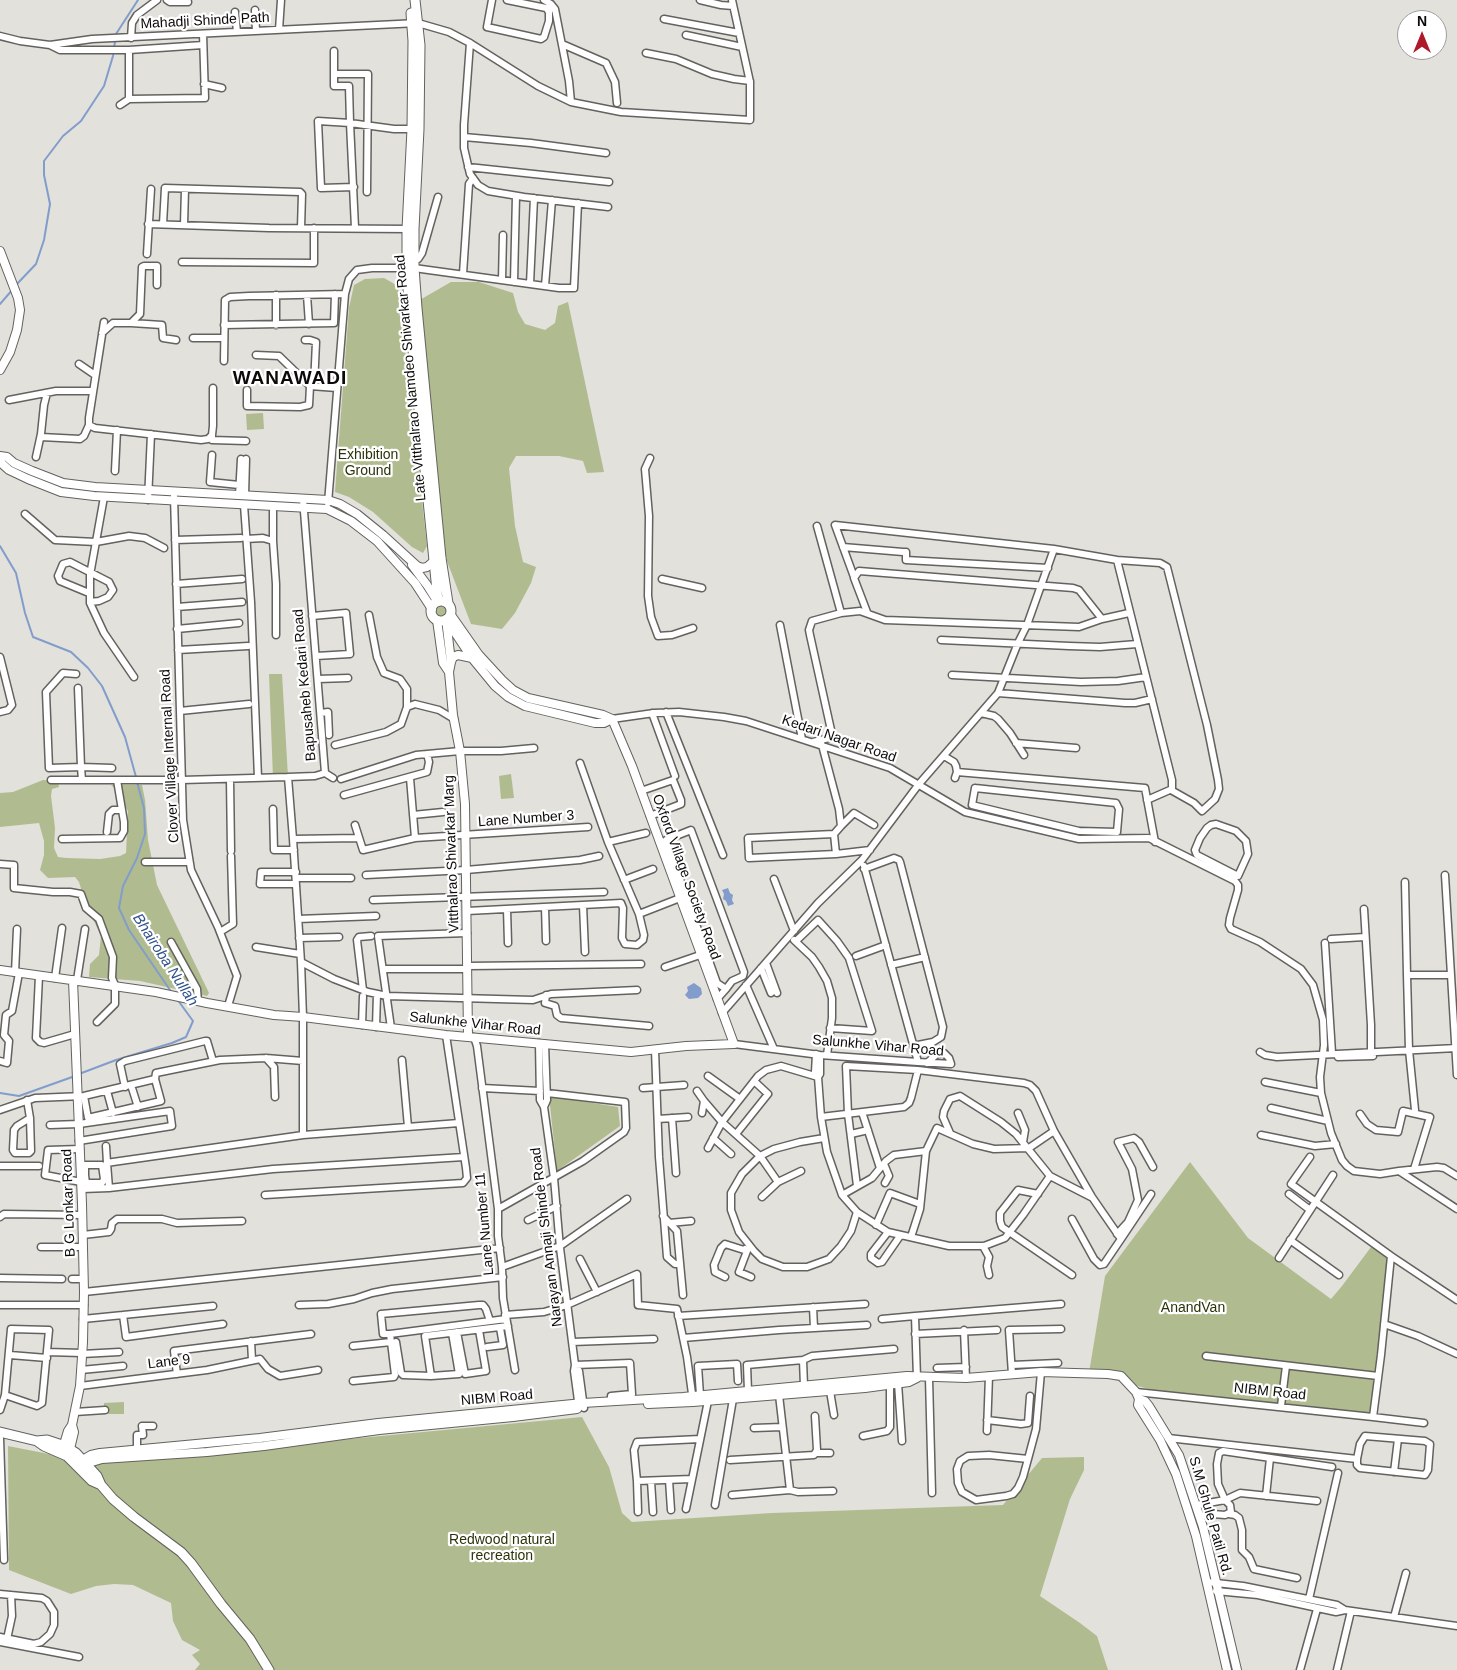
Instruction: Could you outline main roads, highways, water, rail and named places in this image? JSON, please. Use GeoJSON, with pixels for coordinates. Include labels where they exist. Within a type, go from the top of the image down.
{"type":"FeatureCollection","features":[{"type":"Feature","properties":{"kind":"main road","name":"Late Vitthalrao Namdeo Shivarkar Road"},"geometry":{"type":"LineString","coordinates":[[410,0],[420,43],[411,229],[412,265],[441,558],[448,603]]}},
{"type":"Feature","properties":{"kind":"main road","name":"Late Vitthalrao Namdeo Shivarkar Road"},"geometry":{"type":"LineString","coordinates":[[415,0],[415,23]]}},
{"type":"Feature","properties":{"kind":"main road","name":"Late Vitthalrao Namdeo Shivarkar Road"},"geometry":{"type":"LineString","coordinates":[[412,265],[409,309],[438,601]]}},
{"type":"Feature","properties":{"kind":"main road"},"geometry":{"type":"LineString","coordinates":[[438,601],[448,603],[451,608],[445,618],[432,615],[432,609],[438,601]]}},
{"type":"Feature","properties":{"kind":"main road"},"geometry":{"type":"LineString","coordinates":[[0,1432],[37,1441],[44,1446],[66,1451],[81,1465],[92,1481],[101,1485],[112,1499],[174,1547],[191,1563],[250,1639],[269,1670]]}},
{"type":"Feature","properties":{"kind":"water"},"geometry":{"type":"Polygon","coordinates":[[[728,888],[733,895],[732,900],[734,904],[728,906],[723,899],[724,894],[722,890],[728,888]]]}},
{"type":"Feature","properties":{"kind":"water"},"geometry":{"type":"Polygon","coordinates":[[[694,983],[701,988],[702,994],[698,998],[689,999],[685,995],[688,991],[687,987],[694,983]]]}},
{"type":"Feature","properties":{"kind":"waterway","name":"Bhairoba Nullah"},"geometry":{"type":"LineString","coordinates":[[16,285],[36,264],[44,240],[50,204],[44,175],[44,161],[63,136],[81,121],[104,86],[113,56],[116,34],[138,0]]}},
{"type":"Feature","properties":{"kind":"waterway","name":"Bhairoba Nullah"},"geometry":{"type":"LineString","coordinates":[[0,304],[13,289]]}},
{"type":"Feature","properties":{"kind":"waterway","name":"Bhairoba Nullah"},"geometry":{"type":"LineString","coordinates":[[0,546],[16,573],[25,613],[33,637],[71,652],[88,668],[102,686],[125,737],[136,777]]}},
{"type":"Feature","properties":{"kind":"waterway","name":"Bhairoba Nullah"},"geometry":{"type":"LineString","coordinates":[[137,782],[144,808],[145,834],[137,858],[123,886],[119,908],[129,930],[172,993]]}},
{"type":"Feature","properties":{"kind":"waterway"},"geometry":{"type":"LineString","coordinates":[[79,1074],[186,1037],[193,1021],[177,999]]}},
{"type":"Feature","properties":{"kind":"waterway"},"geometry":{"type":"LineString","coordinates":[[0,1093],[19,1096],[75,1076]]}},
{"type":"Feature","properties":{"kind":"district","name":"WANAWADI"},"geometry":{"type":"Point","coordinates":[290,379]}},
{"type":"Feature","properties":{"kind":"park label","name":"Exhibition Ground"},"geometry":{"type":"Point","coordinates":[368,464]}},
{"type":"Feature","properties":{"kind":"park label","name":"AnandVan"},"geometry":{"type":"Point","coordinates":[1193,1308]}},
{"type":"Feature","properties":{"kind":"park label","name":"Redwood natural recreation"},"geometry":{"type":"Point","coordinates":[502,1548]}}]}
